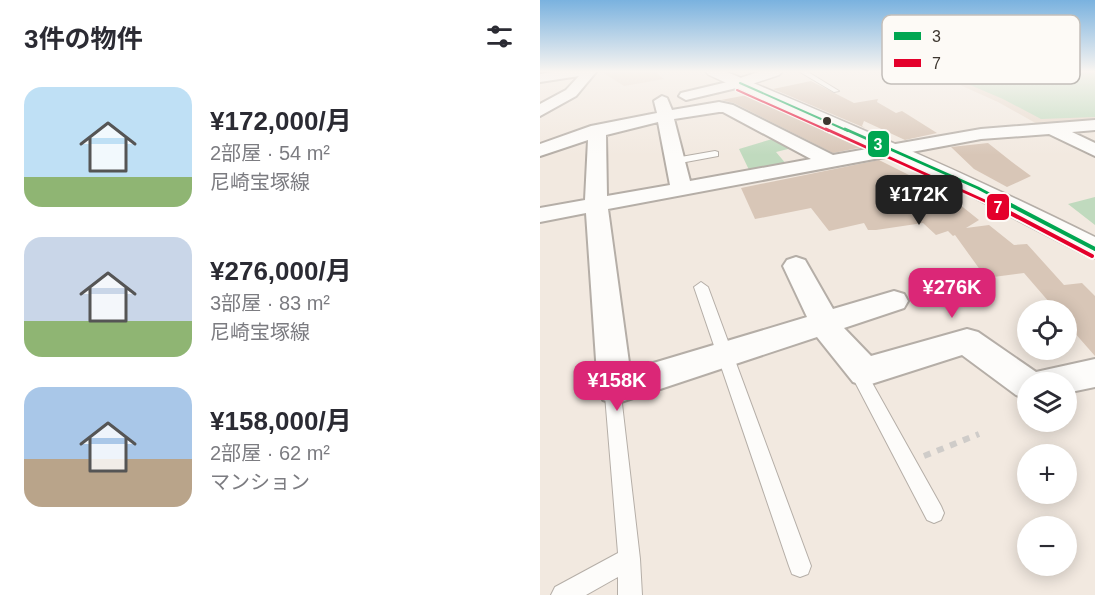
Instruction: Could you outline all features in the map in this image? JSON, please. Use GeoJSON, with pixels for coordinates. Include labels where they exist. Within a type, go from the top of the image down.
{"type":"FeatureCollection","features":[{"type":"Feature","properties":{"kind":"main road"},"geometry":{"type":"LineString","coordinates":[[779,100],[978,188],[1095,249]]}},
{"type":"Feature","properties":{"kind":"street"},"geometry":{"type":"LineString","coordinates":[[541,109],[559,100]]}},
{"type":"Feature","properties":{"kind":"street"},"geometry":{"type":"LineString","coordinates":[[540,150],[596,120],[663,108],[688,100]]}},
{"type":"Feature","properties":{"kind":"street"},"geometry":{"type":"LineString","coordinates":[[631,106],[728,108],[829,161]]}},
{"type":"Feature","properties":{"kind":"street"},"geometry":{"type":"LineString","coordinates":[[663,108],[681,187]]}},
{"type":"Feature","properties":{"kind":"street"},"geometry":{"type":"LineString","coordinates":[[596,120],[596,204],[615,389],[894,301]]}},
{"type":"Feature","properties":{"kind":"street"},"geometry":{"type":"LineString","coordinates":[[540,214],[981,134],[1095,125]]}},
{"type":"Feature","properties":{"kind":"street"},"geometry":{"type":"LineString","coordinates":[[1051,128],[1089,149]]}},
{"type":"Feature","properties":{"kind":"street"},"geometry":{"type":"LineString","coordinates":[[796,266],[831,334],[865,372],[967,341],[1017,377]]}},
{"type":"Feature","properties":{"kind":"street"},"geometry":{"type":"LineString","coordinates":[[1077,376],[1095,373]]}},
{"type":"Feature","properties":{"kind":"lane"},"geometry":{"type":"LineString","coordinates":[[675,161],[715,154]]}},
{"type":"Feature","properties":{"kind":"lane"},"geometry":{"type":"LineString","coordinates":[[701,287],[727,354],[800,566]]}},
{"type":"Feature","properties":{"kind":"lane"},"geometry":{"type":"LineString","coordinates":[[865,372],[862,379],[934,513]]}},
{"type":"Feature","properties":{"kind":"lane"},"geometry":{"type":"LineString","coordinates":[[615,389],[613,395],[629,559],[630,595]]}},
{"type":"Feature","properties":{"kind":"lane"},"geometry":{"type":"LineString","coordinates":[[563,595],[629,559]]}},
{"type":"Feature","properties":{"kind":"path"},"geometry":{"type":"LineString","coordinates":[[906,463],[979,434]]}},
{"type":"Feature","properties":{"kind":"shaded area"},"geometry":{"type":"Polygon","coordinates":[[[993,100],[1095,100],[1095,122],[1039,125],[993,100]]]}},
{"type":"Feature","properties":{"kind":"green space"},"geometry":{"type":"Polygon","coordinates":[[[1004,100],[1095,100],[1095,117],[1041,119],[1004,100]]]}},
{"type":"Feature","properties":{"kind":"green space"},"geometry":{"type":"Polygon","coordinates":[[[779,137],[796,147],[776,152],[787,165],[750,172],[739,149],[779,137]]]}},
{"type":"Feature","properties":{"kind":"green space"},"geometry":{"type":"Polygon","coordinates":[[[1095,197],[1095,225],[1068,204],[1095,197]]]}},
{"type":"Feature","properties":{"kind":"building"},"geometry":{"type":"Polygon","coordinates":[[[721,100],[758,100],[863,147],[833,153],[734,103],[721,100]]]}},
{"type":"Feature","properties":{"kind":"building"},"geometry":{"type":"Polygon","coordinates":[[[798,100],[848,100],[854,103],[878,100],[877,102],[896,113],[902,111],[937,133],[905,140],[864,121],[862,126],[865,128],[798,100]]]}},
{"type":"Feature","properties":{"kind":"building"},"geometry":{"type":"Polygon","coordinates":[[[988,143],[1031,176],[1007,187],[974,169],[951,147],[988,143]]]}},
{"type":"Feature","properties":{"kind":"building"},"geometry":{"type":"Polygon","coordinates":[[[879,160],[909,175],[945,202],[954,200],[979,220],[966,228],[989,225],[1014,245],[1027,244],[1064,285],[1082,283],[1095,296],[1095,356],[1077,336],[1077,300],[1047,300],[1024,273],[986,278],[955,235],[953,236],[948,231],[936,235],[923,223],[868,230],[864,223],[829,231],[811,208],[755,219],[741,188],[879,160]]]}},
{"type":"Feature","properties":{"kind":"transit line","name":"7"},"geometry":{"type":"LineString","coordinates":[[759,100],[975,195],[1092,256]]}},
{"type":"Feature","properties":{"kind":"transit line","name":"3"},"geometry":{"type":"LineString","coordinates":[[778,100],[978,188],[1095,249]]}}]}
